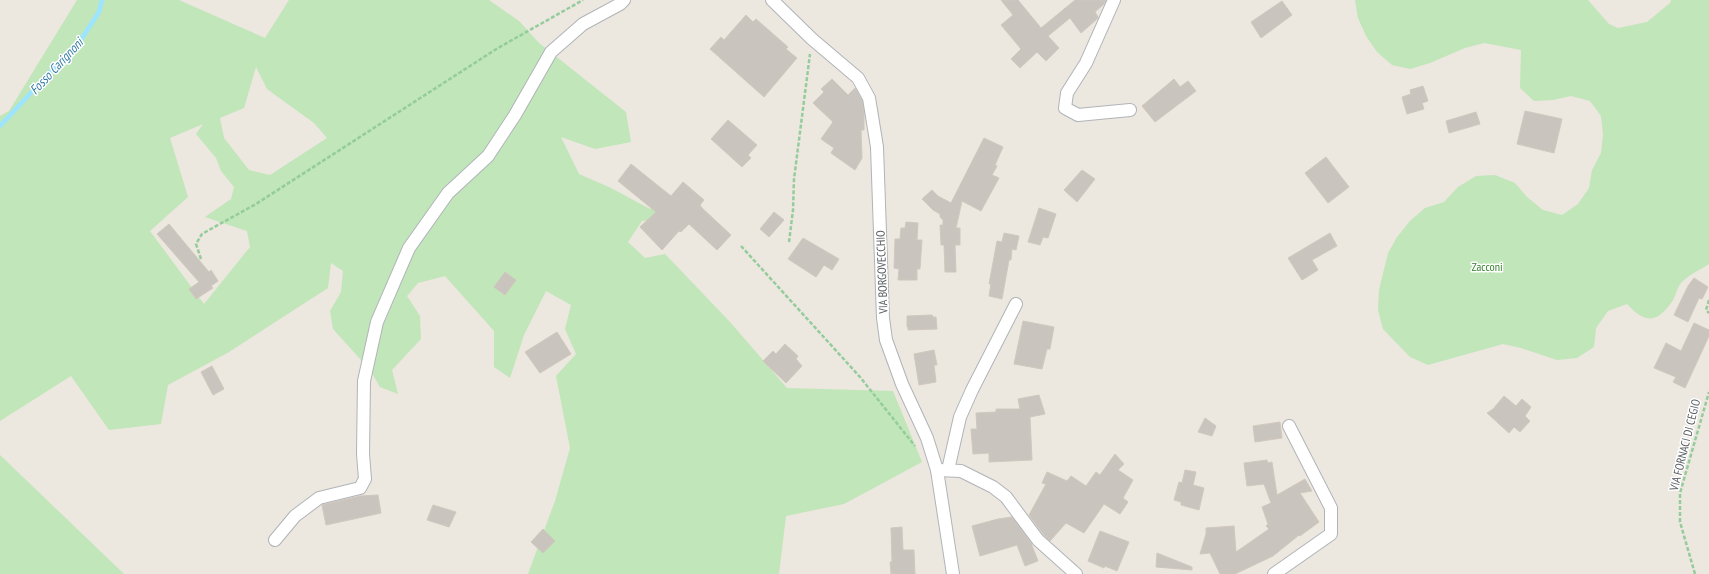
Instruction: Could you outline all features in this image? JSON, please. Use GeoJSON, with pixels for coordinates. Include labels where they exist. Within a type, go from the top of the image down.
{"type":"FeatureCollection","features":[{"type":"Feature","properties":{"kind":"street"},"geometry":{"type":"LineString","coordinates":[[275,540],[295,516],[318,498],[360,488],[366,479],[363,454],[364,382],[376,322],[409,248],[448,193],[488,156],[515,114],[551,52],[583,24],[620,4],[624,0]]}},
{"type":"Feature","properties":{"kind":"street","name":"VIA BORGOVECCHIO"},"geometry":{"type":"LineString","coordinates":[[772,0],[812,40],[858,78],[869,98],[877,147],[883,318],[886,340],[902,384],[943,470],[953,574]]}},
{"type":"Feature","properties":{"kind":"street"},"geometry":{"type":"LineString","coordinates":[[1114,0],[1086,63],[1067,93],[1065,108],[1078,115],[1130,110]]}},
{"type":"Feature","properties":{"kind":"street"},"geometry":{"type":"LineString","coordinates":[[1016,304],[972,390],[960,417],[943,470],[961,470],[993,487],[1006,497],[1038,540],[1076,574]]}},
{"type":"Feature","properties":{"kind":"street"},"geometry":{"type":"LineString","coordinates":[[1274,574],[1331,534],[1331,508],[1289,426]]}},
{"type":"Feature","properties":{"kind":"path"},"geometry":{"type":"LineString","coordinates":[[200,259],[196,244],[202,234],[256,204],[498,48],[582,0]]}},
{"type":"Feature","properties":{"kind":"path"},"geometry":{"type":"LineString","coordinates":[[789,242],[793,210],[794,179],[812,40]]}},
{"type":"Feature","properties":{"kind":"path"},"geometry":{"type":"LineString","coordinates":[[741,246],[860,377],[915,447]]}},
{"type":"Feature","properties":{"kind":"path"},"geometry":{"type":"LineString","coordinates":[[1709,300],[1706,310],[1709,313]]}},
{"type":"Feature","properties":{"kind":"path","name":"VIA FORNACI DI CEGIO"},"geometry":{"type":"LineString","coordinates":[[1695,574],[1680,522],[1680,493],[1709,392]]}},
{"type":"Feature","properties":{"kind":"green space"},"geometry":{"type":"Polygon","coordinates":[[[77,0],[179,0],[265,38],[289,0],[489,0],[519,21],[539,43],[626,112],[631,142],[595,149],[561,137],[579,174],[611,188],[650,209],[657,200],[657,220],[642,221],[628,242],[645,258],[665,254],[730,322],[787,388],[893,391],[922,462],[844,504],[786,516],[779,574],[528,574],[555,501],[570,448],[556,376],[576,354],[565,329],[571,305],[546,291],[524,335],[510,378],[494,367],[494,331],[445,276],[418,283],[407,296],[420,316],[421,339],[392,370],[398,394],[380,387],[370,370],[333,329],[330,311],[341,292],[343,271],[331,263],[328,288],[229,352],[168,385],[161,424],[109,430],[71,376],[0,421],[0,116],[9,111],[77,0]],[[256,67],[244,108],[220,118],[224,138],[249,170],[270,175],[327,138],[314,123],[267,89],[256,67]],[[203,124],[170,138],[188,197],[150,231],[204,304],[250,247],[247,231],[205,217],[231,199],[234,187],[221,171],[216,158],[196,134],[203,124]]]}},
{"type":"Feature","properties":{"kind":"green space","name":"Zacconi"},"geometry":{"type":"Polygon","coordinates":[[[1355,0],[1588,0],[1609,24],[1618,28],[1647,22],[1670,3],[1671,0],[1709,0],[1709,264],[1691,275],[1679,285],[1671,303],[1660,315],[1655,318],[1639,315],[1627,304],[1608,311],[1596,328],[1594,347],[1577,358],[1557,360],[1521,348],[1503,344],[1428,365],[1410,357],[1383,329],[1378,310],[1379,290],[1388,253],[1397,237],[1410,221],[1425,208],[1444,202],[1458,187],[1476,176],[1495,175],[1515,183],[1527,197],[1543,210],[1562,215],[1578,204],[1589,188],[1592,170],[1601,153],[1603,135],[1601,116],[1590,101],[1571,96],[1553,100],[1534,101],[1520,88],[1521,50],[1484,43],[1465,48],[1430,63],[1410,69],[1392,65],[1377,52],[1366,36],[1358,18],[1355,0]]]}},
{"type":"Feature","properties":{"kind":"green space"},"geometry":{"type":"Polygon","coordinates":[[[0,455],[124,574],[0,574],[0,455]]]}},
{"type":"Feature","properties":{"kind":"building"},"geometry":{"type":"Polygon","coordinates":[[[1001,0],[1018,0],[1041,28],[1075,0],[1106,0],[1104,4],[1095,12],[1098,17],[1097,19],[1081,33],[1070,18],[1048,36],[1059,48],[1046,61],[1037,52],[1020,68],[1011,59],[1021,49],[1001,25],[1013,15],[1001,0]]]}},
{"type":"Feature","properties":{"kind":"building"},"geometry":{"type":"Polygon","coordinates":[[[1282,1],[1292,15],[1261,38],[1251,22],[1282,1]]]}},
{"type":"Feature","properties":{"kind":"building"},"geometry":{"type":"Polygon","coordinates":[[[746,15],[753,22],[756,19],[788,47],[786,49],[797,58],[764,97],[710,49],[721,37],[724,40],[746,15]]]}},
{"type":"Feature","properties":{"kind":"building"},"geometry":{"type":"Polygon","coordinates":[[[832,79],[848,95],[855,88],[862,100],[864,130],[861,130],[862,158],[855,170],[831,153],[834,148],[821,139],[833,122],[813,103],[824,92],[821,89],[832,79]]]}},
{"type":"Feature","properties":{"kind":"building"},"geometry":{"type":"Polygon","coordinates":[[[1174,79],[1180,87],[1188,81],[1196,91],[1155,122],[1142,106],[1174,79]]]}},
{"type":"Feature","properties":{"kind":"building"},"geometry":{"type":"Polygon","coordinates":[[[1423,86],[1428,101],[1422,103],[1424,109],[1407,114],[1402,97],[1411,94],[1410,90],[1423,86]]]}},
{"type":"Feature","properties":{"kind":"building"},"geometry":{"type":"Polygon","coordinates":[[[1525,111],[1562,119],[1554,153],[1517,144],[1525,111]]]}},
{"type":"Feature","properties":{"kind":"building"},"geometry":{"type":"Polygon","coordinates":[[[1476,112],[1480,124],[1449,133],[1446,121],[1476,112]]]}},
{"type":"Feature","properties":{"kind":"building"},"geometry":{"type":"Polygon","coordinates":[[[728,120],[757,145],[748,155],[751,158],[742,167],[711,139],[728,120]]]}},
{"type":"Feature","properties":{"kind":"building"},"geometry":{"type":"Polygon","coordinates":[[[984,138],[1003,147],[995,165],[997,166],[992,175],[999,178],[981,211],[962,201],[956,228],[960,228],[960,245],[955,245],[956,272],[945,272],[944,245],[941,245],[940,225],[943,225],[943,220],[940,217],[940,214],[933,210],[922,199],[932,190],[938,196],[951,203],[984,138]]]}},
{"type":"Feature","properties":{"kind":"building"},"geometry":{"type":"Polygon","coordinates":[[[1326,157],[1349,187],[1328,203],[1305,173],[1326,157]]]}},
{"type":"Feature","properties":{"kind":"building"},"geometry":{"type":"Polygon","coordinates":[[[631,164],[671,196],[683,182],[704,200],[700,205],[702,208],[731,235],[717,250],[689,224],[681,232],[679,231],[662,250],[640,227],[656,212],[618,181],[631,164]]]}},
{"type":"Feature","properties":{"kind":"building"},"geometry":{"type":"Polygon","coordinates":[[[1082,170],[1095,179],[1077,202],[1064,190],[1082,170]]]}},
{"type":"Feature","properties":{"kind":"building"},"geometry":{"type":"Polygon","coordinates":[[[1039,208],[1056,214],[1048,238],[1043,237],[1040,245],[1028,242],[1039,208]]]}},
{"type":"Feature","properties":{"kind":"building"},"geometry":{"type":"Polygon","coordinates":[[[774,212],[784,220],[769,237],[760,229],[774,212]]]}},
{"type":"Feature","properties":{"kind":"building"},"geometry":{"type":"Polygon","coordinates":[[[906,222],[918,223],[917,240],[922,240],[920,269],[917,269],[917,280],[898,280],[899,269],[894,268],[895,239],[900,239],[901,228],[905,228],[906,222]]]}},
{"type":"Feature","properties":{"kind":"building"},"geometry":{"type":"Polygon","coordinates":[[[169,224],[209,272],[211,270],[218,281],[211,286],[213,288],[196,299],[189,289],[199,282],[157,234],[169,224]]]}},
{"type":"Feature","properties":{"kind":"building"},"geometry":{"type":"Polygon","coordinates":[[[1004,233],[1019,236],[1016,250],[1012,249],[1011,260],[1009,260],[1002,299],[989,296],[991,284],[989,284],[997,241],[1002,242],[1004,233]]]}},
{"type":"Feature","properties":{"kind":"building"},"geometry":{"type":"Polygon","coordinates":[[[1330,233],[1337,246],[1312,260],[1318,270],[1302,280],[1288,258],[1330,233]]]}},
{"type":"Feature","properties":{"kind":"building"},"geometry":{"type":"Polygon","coordinates":[[[803,238],[839,259],[832,270],[824,265],[816,277],[788,259],[803,238]]]}},
{"type":"Feature","properties":{"kind":"building"},"geometry":{"type":"Polygon","coordinates":[[[505,272],[516,280],[505,295],[494,287],[505,272]]]}},
{"type":"Feature","properties":{"kind":"building"},"geometry":{"type":"Polygon","coordinates":[[[1694,278],[1708,287],[1702,299],[1699,298],[1688,322],[1674,315],[1688,286],[1694,278]]]}},
{"type":"Feature","properties":{"kind":"building"},"geometry":{"type":"Polygon","coordinates":[[[932,315],[933,317],[936,317],[937,329],[908,330],[907,316],[932,315]]]}},
{"type":"Feature","properties":{"kind":"building"},"geometry":{"type":"Polygon","coordinates":[[[1023,321],[1054,327],[1050,349],[1047,349],[1042,369],[1014,364],[1023,321]]]}},
{"type":"Feature","properties":{"kind":"building"},"geometry":{"type":"Polygon","coordinates":[[[1694,323],[1709,330],[1709,336],[1685,388],[1673,382],[1676,377],[1654,368],[1666,343],[1681,351],[1694,323]]]}},
{"type":"Feature","properties":{"kind":"building"},"geometry":{"type":"Polygon","coordinates":[[[557,332],[571,354],[540,373],[525,352],[557,332]]]}},
{"type":"Feature","properties":{"kind":"building"},"geometry":{"type":"Polygon","coordinates":[[[785,344],[798,356],[796,359],[802,366],[786,383],[763,361],[773,351],[776,354],[785,344]]]}},
{"type":"Feature","properties":{"kind":"building"},"geometry":{"type":"Polygon","coordinates":[[[934,350],[937,365],[934,365],[936,382],[919,385],[914,354],[934,350]]]}},
{"type":"Feature","properties":{"kind":"building"},"geometry":{"type":"Polygon","coordinates":[[[212,366],[224,389],[213,395],[201,372],[212,366]]]}},
{"type":"Feature","properties":{"kind":"building"},"geometry":{"type":"Polygon","coordinates":[[[1039,395],[1045,414],[1030,417],[1032,460],[989,462],[989,453],[973,454],[971,429],[977,429],[976,413],[996,412],[996,409],[1020,409],[1018,399],[1039,395]]]}},
{"type":"Feature","properties":{"kind":"building"},"geometry":{"type":"Polygon","coordinates":[[[1504,396],[1516,406],[1522,399],[1531,407],[1525,416],[1530,421],[1520,432],[1514,427],[1509,433],[1487,413],[1493,409],[1504,396]]]}},
{"type":"Feature","properties":{"kind":"building"},"geometry":{"type":"Polygon","coordinates":[[[1205,418],[1216,426],[1212,436],[1198,432],[1205,418]]]}},
{"type":"Feature","properties":{"kind":"building"},"geometry":{"type":"Polygon","coordinates":[[[1280,422],[1282,438],[1255,442],[1253,426],[1280,422]]]}},
{"type":"Feature","properties":{"kind":"building"},"geometry":{"type":"Polygon","coordinates":[[[1115,454],[1124,464],[1118,470],[1133,480],[1123,498],[1128,502],[1120,514],[1104,504],[1084,533],[1066,523],[1050,541],[1029,515],[1046,484],[1042,483],[1047,472],[1067,481],[1071,476],[1086,486],[1096,472],[1100,475],[1115,454]]]}},
{"type":"Feature","properties":{"kind":"building"},"geometry":{"type":"Polygon","coordinates":[[[1267,460],[1268,463],[1272,462],[1277,495],[1305,479],[1312,491],[1300,493],[1319,522],[1300,536],[1299,535],[1273,556],[1235,574],[1220,574],[1210,553],[1200,554],[1206,534],[1206,528],[1234,526],[1236,552],[1269,529],[1266,526],[1268,524],[1262,507],[1271,503],[1264,484],[1247,486],[1244,463],[1267,460]]]}},
{"type":"Feature","properties":{"kind":"building"},"geometry":{"type":"Polygon","coordinates":[[[1185,470],[1196,472],[1193,485],[1204,488],[1199,510],[1181,505],[1181,502],[1174,500],[1179,482],[1182,483],[1185,470]]]}},
{"type":"Feature","properties":{"kind":"building"},"geometry":{"type":"Polygon","coordinates":[[[378,495],[381,513],[326,525],[322,505],[360,496],[378,495]]]}},
{"type":"Feature","properties":{"kind":"building"},"geometry":{"type":"Polygon","coordinates":[[[433,505],[456,512],[449,527],[427,520],[433,505]]]}},
{"type":"Feature","properties":{"kind":"building"},"geometry":{"type":"Polygon","coordinates":[[[1012,517],[1031,543],[1038,561],[1025,566],[1017,545],[980,556],[972,526],[1012,517]]]}},
{"type":"Feature","properties":{"kind":"building"},"geometry":{"type":"Polygon","coordinates":[[[902,527],[903,550],[914,550],[915,574],[891,574],[891,528],[902,527]]]}},
{"type":"Feature","properties":{"kind":"building"},"geometry":{"type":"Polygon","coordinates":[[[543,529],[555,541],[543,553],[531,542],[543,529]]]}},
{"type":"Feature","properties":{"kind":"building"},"geometry":{"type":"Polygon","coordinates":[[[1100,531],[1129,542],[1117,571],[1105,566],[1104,568],[1088,561],[1100,531]]]}},
{"type":"Feature","properties":{"kind":"building"},"geometry":{"type":"Polygon","coordinates":[[[1157,553],[1192,567],[1192,570],[1156,567],[1157,553]]]}},
{"type":"Feature","properties":{"kind":"waterway","name":"Fosso Carignoni"},"geometry":{"type":"LineString","coordinates":[[0,126],[82,38],[99,12],[102,0]]}}]}
